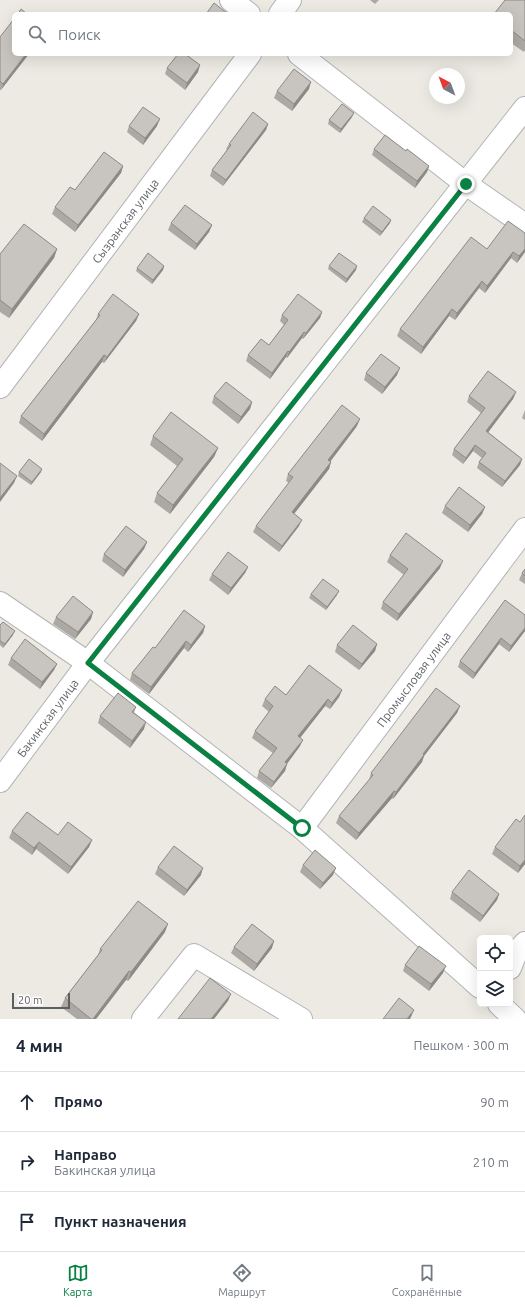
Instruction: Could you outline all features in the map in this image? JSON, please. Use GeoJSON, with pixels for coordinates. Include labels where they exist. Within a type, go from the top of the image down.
{"type":"FeatureCollection","features":[{"type":"Feature","properties":{"kind":"street"},"geometry":{"type":"LineString","coordinates":[[231,0],[246,12]]}},
{"type":"Feature","properties":{"kind":"street"},"geometry":{"type":"LineString","coordinates":[[281,12],[290,0]]}},
{"type":"Feature","properties":{"kind":"street","name":"Сызранская улица"},"geometry":{"type":"LineString","coordinates":[[0,387],[248,56]]}},
{"type":"Feature","properties":{"kind":"street"},"geometry":{"type":"LineString","coordinates":[[302,56],[466,184],[525,225]]}},
{"type":"Feature","properties":{"kind":"street","name":"Бакинская улица"},"geometry":{"type":"LineString","coordinates":[[0,781],[88,663],[525,108]]}},
{"type":"Feature","properties":{"kind":"street","name":"Промысловая улица"},"geometry":{"type":"LineString","coordinates":[[302,828],[525,529]]}},
{"type":"Feature","properties":{"kind":"street"},"geometry":{"type":"LineString","coordinates":[[0,603],[88,663],[302,828],[477,984]]}},
{"type":"Feature","properties":{"kind":"street"},"geometry":{"type":"LineString","coordinates":[[513,960],[516,953],[525,943]]}},
{"type":"Feature","properties":{"kind":"street"},"geometry":{"type":"LineString","coordinates":[[143,1019],[194,955],[301,1019]]}},
{"type":"Feature","properties":{"kind":"street"},"geometry":{"type":"LineString","coordinates":[[502,1007],[515,1019]]}},
{"type":"Feature","properties":{"kind":"street"},"geometry":{"type":"LineString","coordinates":[[521,1019],[525,1013]]}},
{"type":"Feature","properties":{"kind":"building"},"geometry":{"type":"Polygon","coordinates":[[[505,0],[525,0],[525,41],[513,32],[513,12],[496,12],[505,0]]]}},
{"type":"Feature","properties":{"kind":"building"},"geometry":{"type":"Polygon","coordinates":[[[214,3],[225,12],[207,12],[214,3]]]}},
{"type":"Feature","properties":{"kind":"building"},"geometry":{"type":"Polygon","coordinates":[[[12,22],[12,56],[24,56],[3,84],[0,81],[0,37],[12,22]]]}},
{"type":"Feature","properties":{"kind":"building"},"geometry":{"type":"Polygon","coordinates":[[[176,56],[188,56],[200,65],[187,83],[167,68],[176,56]]]}},
{"type":"Feature","properties":{"kind":"building"},"geometry":{"type":"Polygon","coordinates":[[[294,69],[311,82],[294,104],[277,91],[294,69]]]}},
{"type":"Feature","properties":{"kind":"building"},"geometry":{"type":"Polygon","coordinates":[[[342,104],[354,113],[341,129],[329,120],[342,104]]]}},
{"type":"Feature","properties":{"kind":"building"},"geometry":{"type":"Polygon","coordinates":[[[143,107],[160,119],[145,138],[129,126],[143,107]]]}},
{"type":"Feature","properties":{"kind":"building"},"geometry":{"type":"Polygon","coordinates":[[[253,112],[268,124],[226,180],[212,170],[253,112]]]}},
{"type":"Feature","properties":{"kind":"building"},"geometry":{"type":"Polygon","coordinates":[[[385,135],[406,151],[407,149],[429,166],[417,181],[374,149],[385,135]]]}},
{"type":"Feature","properties":{"kind":"building"},"geometry":{"type":"Polygon","coordinates":[[[104,152],[123,166],[78,225],[55,207],[70,187],[75,190],[104,152]]]}},
{"type":"Feature","properties":{"kind":"building"},"geometry":{"type":"Polygon","coordinates":[[[185,205],[212,225],[197,244],[171,223],[185,205]]]}},
{"type":"Feature","properties":{"kind":"building"},"geometry":{"type":"Polygon","coordinates":[[[373,206],[391,220],[382,232],[364,218],[373,206]]]}},
{"type":"Feature","properties":{"kind":"building"},"geometry":{"type":"Polygon","coordinates":[[[508,221],[525,233],[525,249],[519,256],[513,252],[487,286],[482,281],[457,313],[452,309],[423,347],[400,329],[471,237],[487,249],[508,221]]]}},
{"type":"Feature","properties":{"kind":"building"},"geometry":{"type":"Polygon","coordinates":[[[24,224],[57,249],[12,309],[0,300],[0,254],[24,224]]]}},
{"type":"Feature","properties":{"kind":"building"},"geometry":{"type":"Polygon","coordinates":[[[148,253],[164,266],[153,280],[137,268],[148,253]]]}},
{"type":"Feature","properties":{"kind":"building"},"geometry":{"type":"Polygon","coordinates":[[[339,253],[357,266],[347,279],[329,266],[339,253]]]}},
{"type":"Feature","properties":{"kind":"building"},"geometry":{"type":"Polygon","coordinates":[[[113,294],[139,314],[107,357],[104,355],[44,434],[21,416],[100,315],[98,314],[113,294]]]}},
{"type":"Feature","properties":{"kind":"building"},"geometry":{"type":"Polygon","coordinates":[[[298,294],[322,312],[306,333],[304,332],[289,352],[288,351],[272,373],[248,355],[261,339],[269,345],[288,320],[282,315],[298,294]]]}},
{"type":"Feature","properties":{"kind":"building"},"geometry":{"type":"Polygon","coordinates":[[[381,354],[400,368],[385,387],[366,373],[381,354]]]}},
{"type":"Feature","properties":{"kind":"building"},"geometry":{"type":"Polygon","coordinates":[[[488,371],[516,392],[486,431],[522,459],[505,481],[479,462],[486,453],[475,445],[466,458],[454,449],[485,408],[469,396],[488,371]]]}},
{"type":"Feature","properties":{"kind":"building"},"geometry":{"type":"Polygon","coordinates":[[[226,382],[252,402],[241,417],[214,396],[226,382]]]}},
{"type":"Feature","properties":{"kind":"building"},"geometry":{"type":"Polygon","coordinates":[[[342,405],[360,419],[328,460],[331,462],[292,512],[302,520],[282,546],[256,526],[293,477],[288,474],[342,405]]]}},
{"type":"Feature","properties":{"kind":"building"},"geometry":{"type":"Polygon","coordinates":[[[171,412],[218,448],[173,505],[157,493],[183,459],[153,436],[171,412]]]}},
{"type":"Feature","properties":{"kind":"building"},"geometry":{"type":"Polygon","coordinates":[[[29,459],[42,469],[32,482],[19,472],[29,459]]]}},
{"type":"Feature","properties":{"kind":"building"},"geometry":{"type":"Polygon","coordinates":[[[0,463],[17,476],[0,498],[0,463]]]}},
{"type":"Feature","properties":{"kind":"building"},"geometry":{"type":"Polygon","coordinates":[[[459,487],[485,507],[470,525],[445,506],[459,487]]]}},
{"type":"Feature","properties":{"kind":"building"},"geometry":{"type":"Polygon","coordinates":[[[126,526],[147,542],[125,570],[104,554],[126,526]]]}},
{"type":"Feature","properties":{"kind":"building"},"geometry":{"type":"Polygon","coordinates":[[[406,533],[443,561],[399,614],[383,602],[408,569],[390,555],[406,533]]]}},
{"type":"Feature","properties":{"kind":"building"},"geometry":{"type":"Polygon","coordinates":[[[228,552],[248,567],[231,588],[212,574],[228,552]]]}},
{"type":"Feature","properties":{"kind":"building"},"geometry":{"type":"Polygon","coordinates":[[[525,569],[525,576],[522,573],[525,569]]]}},
{"type":"Feature","properties":{"kind":"building"},"geometry":{"type":"Polygon","coordinates":[[[323,579],[339,591],[327,607],[311,594],[323,579]]]}},
{"type":"Feature","properties":{"kind":"building"},"geometry":{"type":"Polygon","coordinates":[[[73,596],[93,612],[78,632],[56,617],[73,596]]]}},
{"type":"Feature","properties":{"kind":"building"},"geometry":{"type":"Polygon","coordinates":[[[505,600],[525,615],[525,628],[511,646],[501,638],[475,673],[460,661],[505,600]]]}},
{"type":"Feature","properties":{"kind":"building"},"geometry":{"type":"Polygon","coordinates":[[[184,610],[205,626],[191,645],[186,641],[151,687],[132,673],[153,647],[155,648],[184,610]]]}},
{"type":"Feature","properties":{"kind":"building"},"geometry":{"type":"Polygon","coordinates":[[[3,622],[15,631],[5,644],[0,641],[0,625],[3,622]]]}},
{"type":"Feature","properties":{"kind":"building"},"geometry":{"type":"Polygon","coordinates":[[[353,625],[377,644],[362,664],[337,645],[353,625]]]}},
{"type":"Feature","properties":{"kind":"building"},"geometry":{"type":"Polygon","coordinates":[[[25,639],[57,664],[42,682],[11,658],[25,639]]]}},
{"type":"Feature","properties":{"kind":"building"},"geometry":{"type":"Polygon","coordinates":[[[309,665],[342,690],[332,703],[328,699],[298,736],[303,740],[285,762],[287,764],[274,782],[259,771],[277,748],[255,731],[273,706],[265,699],[275,686],[286,695],[309,665]]]}},
{"type":"Feature","properties":{"kind":"building"},"geometry":{"type":"Polygon","coordinates":[[[436,688],[460,706],[396,792],[394,791],[359,833],[339,816],[373,775],[371,773],[436,688]]]}},
{"type":"Feature","properties":{"kind":"building"},"geometry":{"type":"Polygon","coordinates":[[[118,693],[136,707],[132,712],[146,722],[132,741],[100,716],[118,693]]]}},
{"type":"Feature","properties":{"kind":"building"},"geometry":{"type":"Polygon","coordinates":[[[27,812],[58,835],[68,822],[92,840],[71,867],[39,842],[34,848],[12,831],[27,812]]]}},
{"type":"Feature","properties":{"kind":"building"},"geometry":{"type":"Polygon","coordinates":[[[525,815],[525,860],[520,866],[495,847],[516,819],[520,822],[525,815]]]}},
{"type":"Feature","properties":{"kind":"building"},"geometry":{"type":"Polygon","coordinates":[[[174,846],[203,868],[187,890],[158,867],[174,846]]]}},
{"type":"Feature","properties":{"kind":"building"},"geometry":{"type":"Polygon","coordinates":[[[315,850],[336,868],[323,883],[303,865],[315,850]]]}},
{"type":"Feature","properties":{"kind":"building"},"geometry":{"type":"Polygon","coordinates":[[[469,870],[499,894],[483,916],[452,892],[469,870]]]}},
{"type":"Feature","properties":{"kind":"building"},"geometry":{"type":"Polygon","coordinates":[[[138,901],[168,924],[131,972],[129,971],[93,1019],[91,1019],[65,998],[102,950],[100,949],[138,901]]]}},
{"type":"Feature","properties":{"kind":"building"},"geometry":{"type":"Polygon","coordinates":[[[252,924],[274,941],[257,964],[234,947],[252,924]]]}},
{"type":"Feature","properties":{"kind":"building"},"geometry":{"type":"Polygon","coordinates":[[[419,946],[446,966],[431,984],[405,965],[419,946]]]}},
{"type":"Feature","properties":{"kind":"building"},"geometry":{"type":"Polygon","coordinates":[[[210,978],[231,994],[211,1019],[178,1019],[210,978]]]}},
{"type":"Feature","properties":{"kind":"building"},"geometry":{"type":"Polygon","coordinates":[[[399,998],[414,1010],[407,1019],[383,1019],[399,998]]]}},
{"type":"Feature","properties":{"kind":"route"},"geometry":{"type":"LineString","coordinates":[[302,828],[88,663],[466,184]]}}]}
